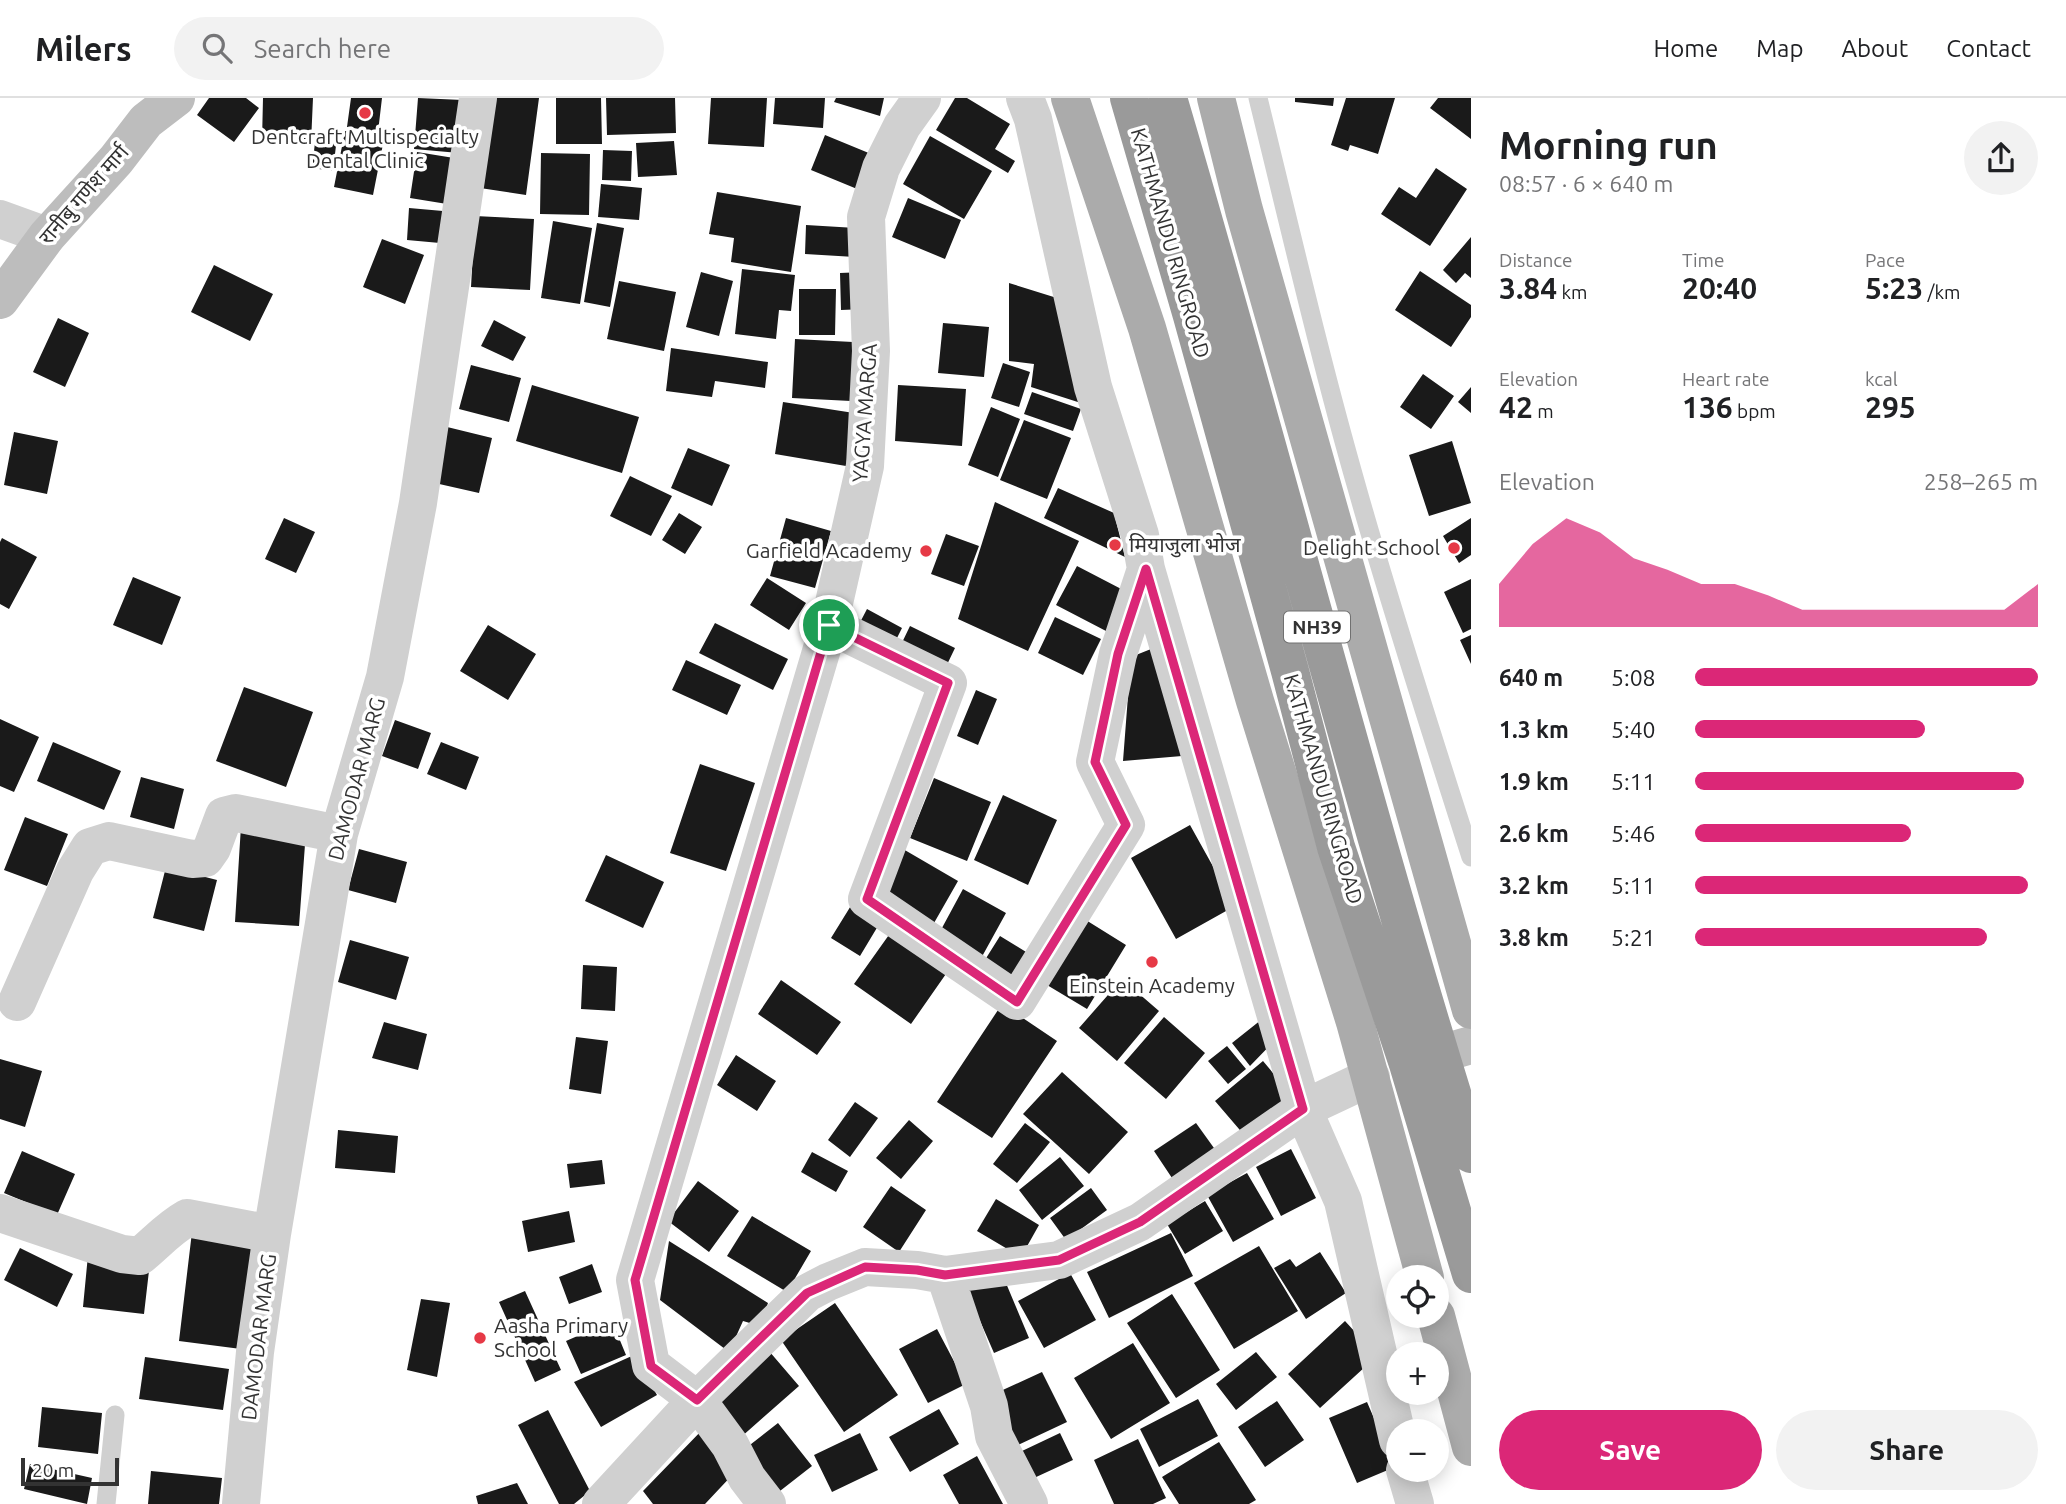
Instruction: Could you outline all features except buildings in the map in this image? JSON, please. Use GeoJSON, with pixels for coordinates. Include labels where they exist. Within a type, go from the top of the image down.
{"type":"FeatureCollection","features":[{"type":"Feature","properties":{"kind":"highway","name":"KATHMANDU RINGROAD"},"geometry":{"type":"LineString","coordinates":[[1129,98],[1284,648],[1336,846],[1440,1054],[1471,1274]]}},
{"type":"Feature","properties":{"kind":"highway","name":"KATHMANDU RINGROAD"},"geometry":{"type":"LineString","coordinates":[[1170,106],[1331,677],[1471,1154]]}},
{"type":"Feature","properties":{"kind":"main road"},"geometry":{"type":"LineString","coordinates":[[1070,98],[1147,328],[1255,701],[1355,1022],[1422,1265]]}},
{"type":"Feature","properties":{"kind":"main road"},"geometry":{"type":"LineString","coordinates":[[1217,101],[1244,210],[1471,1010]]}},
{"type":"Feature","properties":{"kind":"main road"},"geometry":{"type":"LineString","coordinates":[[1439,1328],[1471,1447]]}},
{"type":"Feature","properties":{"kind":"street","name":"रानीबु गणेश मार्ग"},"geometry":{"type":"LineString","coordinates":[[0,300],[47,236],[116,160],[146,121],[176,98]]}},
{"type":"Feature","properties":{"kind":"street","name":"DAMODAR MARG"},"geometry":{"type":"LineString","coordinates":[[241,1504],[255,1352],[272,1234],[339,834],[385,677],[416,516],[478,98]]}},
{"type":"Feature","properties":{"kind":"street","name":"YAGYA MARGA"},"geometry":{"type":"LineString","coordinates":[[767,1504],[697,1400],[651,1366],[635,1280],[829,625],[865,466],[871,351],[866,217],[881,168],[902,126],[922,98]]}},
{"type":"Feature","properties":{"kind":"street"},"geometry":{"type":"LineString","coordinates":[[1025,98],[1033,119],[1093,387],[1140,535],[1146,569],[1303,1109],[1343,1201],[1393,1419]]}},
{"type":"Feature","properties":{"kind":"street"},"geometry":{"type":"LineString","coordinates":[[0,219],[47,236]]}},
{"type":"Feature","properties":{"kind":"street"},"geometry":{"type":"LineString","coordinates":[[829,625],[948,683],[867,899],[1017,1002],[1126,825],[1095,762],[1118,654],[1146,569]]}},
{"type":"Feature","properties":{"kind":"street"},"geometry":{"type":"LineString","coordinates":[[17,1002],[75,871],[90,847],[109,841],[192,859],[205,858],[212,848],[223,816],[236,813],[339,834]]}},
{"type":"Feature","properties":{"kind":"street"},"geometry":{"type":"LineString","coordinates":[[601,1504],[697,1400],[807,1293],[865,1267],[917,1270],[945,1275],[1059,1260],[1140,1222],[1303,1109],[1371,1077],[1440,1054]]}},
{"type":"Feature","properties":{"kind":"street"},"geometry":{"type":"LineString","coordinates":[[0,1213],[122,1254],[140,1256],[169,1228],[187,1217],[272,1234]]}},
{"type":"Feature","properties":{"kind":"street"},"geometry":{"type":"LineString","coordinates":[[945,1275],[989,1406],[994,1436],[1029,1504]]}},
{"type":"Feature","properties":{"kind":"street"},"geometry":{"type":"LineString","coordinates":[[1409,1482],[1415,1504]]}},
{"type":"Feature","properties":{"kind":"lane"},"geometry":{"type":"LineString","coordinates":[[1258,98],[1357,488],[1471,857]]}},
{"type":"Feature","properties":{"kind":"lane"},"geometry":{"type":"LineString","coordinates":[[1170,106],[1217,101]]}},
{"type":"Feature","properties":{"kind":"lane"},"geometry":{"type":"LineString","coordinates":[[1147,328],[1192,316]]}},
{"type":"Feature","properties":{"kind":"lane"},"geometry":{"type":"LineString","coordinates":[[106,1504],[115,1415]]}},
{"type":"Feature","properties":{"kind":"place","name":"Dentcraft Multispecialty Dental Clinic"},"geometry":{"type":"Point","coordinates":[365,113]}},
{"type":"Feature","properties":{"kind":"place","name":"मियाजुला भोज"},"geometry":{"type":"Point","coordinates":[1115,545]}},
{"type":"Feature","properties":{"kind":"place","name":"Delight School"},"geometry":{"type":"Point","coordinates":[1454,548]}},
{"type":"Feature","properties":{"kind":"place","name":"Garfield Academy"},"geometry":{"type":"Point","coordinates":[926,551]}},
{"type":"Feature","properties":{"kind":"place","name":"Einstein Academy"},"geometry":{"type":"Point","coordinates":[1152,962]}},
{"type":"Feature","properties":{"kind":"place","name":"Aasha Primary School"},"geometry":{"type":"Point","coordinates":[480,1338]}},
{"type":"Feature","properties":{"kind":"route"},"geometry":{"type":"LineString","coordinates":[[1146,569],[1303,1109],[1140,1222],[1059,1260],[945,1275],[917,1270],[865,1267],[828,1282],[807,1293],[697,1400],[651,1366],[635,1280],[829,625],[948,683],[867,899],[1017,1002],[1126,825],[1095,762],[1118,654],[1146,569]]}}]}
